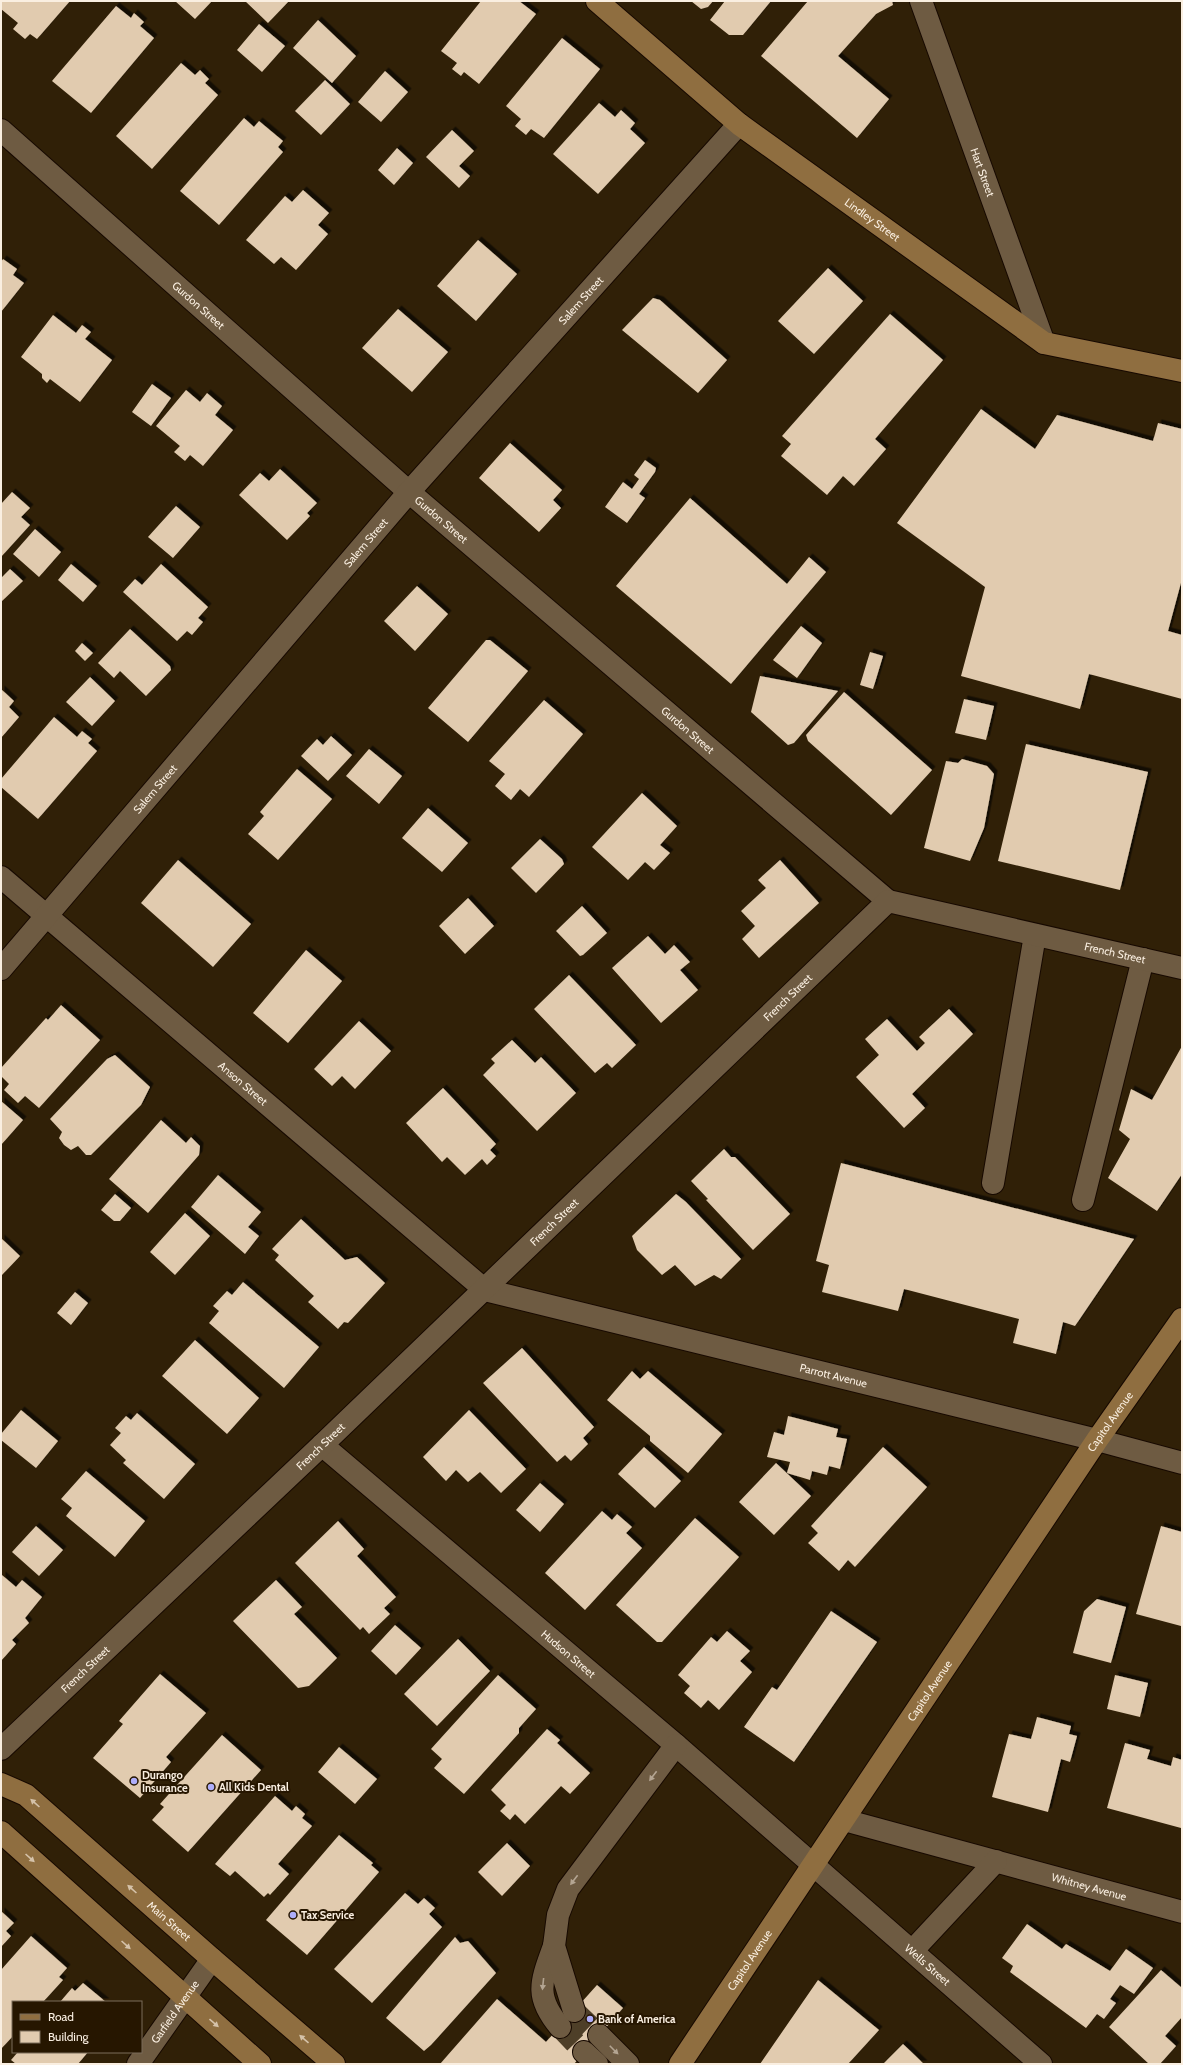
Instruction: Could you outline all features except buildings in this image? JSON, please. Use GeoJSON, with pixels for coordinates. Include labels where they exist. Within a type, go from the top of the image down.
{"type":"FeatureCollection","features":[{"type":"Feature","properties":{"kind":"main road","name":"Lindley Street"},"geometry":{"type":"LineString","coordinates":[[598,1],[739,124],[1044,343],[1182,371]]}},
{"type":"Feature","properties":{"kind":"main road","name":"Capitol Avenue"},"geometry":{"type":"LineString","coordinates":[[680,2064],[1097,1440],[1182,1319]]}},
{"type":"Feature","properties":{"kind":"main road","name":"Main Street"},"geometry":{"type":"LineString","coordinates":[[1,1784],[26,1795],[334,2064]]}},
{"type":"Feature","properties":{"kind":"main road"},"geometry":{"type":"LineString","coordinates":[[1,1832],[260,2064]]}},
{"type":"Feature","properties":{"kind":"street","name":"Hart Street"},"geometry":{"type":"LineString","coordinates":[[922,1],[1044,343]]}},
{"type":"Feature","properties":{"kind":"street","name":"Salem Street"},"geometry":{"type":"LineString","coordinates":[[1,968],[47,917],[409,492],[739,124]]}},
{"type":"Feature","properties":{"kind":"street","name":"Gurdon Street"},"geometry":{"type":"LineString","coordinates":[[1,130],[409,492],[888,901]]}},
{"type":"Feature","properties":{"kind":"street","name":"Anson Street"},"geometry":{"type":"LineString","coordinates":[[1,877],[485,1290]]}},
{"type":"Feature","properties":{"kind":"street","name":"French Street"},"geometry":{"type":"LineString","coordinates":[[1,1749],[485,1290],[888,901],[1182,968]]}},
{"type":"Feature","properties":{"kind":"street"},"geometry":{"type":"LineString","coordinates":[[993,1183],[1035,935]]}},
{"type":"Feature","properties":{"kind":"street"},"geometry":{"type":"LineString","coordinates":[[1083,1200],[1143,959]]}},
{"type":"Feature","properties":{"kind":"street","name":"Parrott Avenue"},"geometry":{"type":"LineString","coordinates":[[485,1290],[1097,1440],[1182,1464]]}},
{"type":"Feature","properties":{"kind":"street","name":"Hudson Street"},"geometry":{"type":"LineString","coordinates":[[322,1445],[676,1745],[814,1865]]}},
{"type":"Feature","properties":{"kind":"street"},"geometry":{"type":"LineString","coordinates":[[560,2027],[547,2012],[542,1997],[542,1981],[554,1946],[558,1915],[568,1889],[676,1745]]}},
{"type":"Feature","properties":{"kind":"street","name":"Whitney Avenue"},"geometry":{"type":"LineString","coordinates":[[844,1820],[1182,1912]]}},
{"type":"Feature","properties":{"kind":"street"},"geometry":{"type":"LineString","coordinates":[[913,1950],[996,1861]]}},
{"type":"Feature","properties":{"kind":"street","name":"Wells Street"},"geometry":{"type":"LineString","coordinates":[[814,1865],[1042,2064]]}},
{"type":"Feature","properties":{"kind":"street"},"geometry":{"type":"LineString","coordinates":[[554,1946],[574,2011]]}},
{"type":"Feature","properties":{"kind":"street","name":"Garfield Avenue"},"geometry":{"type":"LineString","coordinates":[[138,2064],[212,1959]]}},
{"type":"Feature","properties":{"kind":"street"},"geometry":{"type":"LineString","coordinates":[[599,2035],[628,2064]]}},
{"type":"Feature","properties":{"kind":"tunnel"},"geometry":{"type":"LineString","coordinates":[[574,2011],[599,2035]]}},
{"type":"Feature","properties":{"kind":"tunnel"},"geometry":{"type":"LineString","coordinates":[[560,2027],[584,2052]]}},
{"type":"Feature","properties":{"kind":"place","name":"Durango Insurance"},"geometry":{"type":"Point","coordinates":[134,1781]}},
{"type":"Feature","properties":{"kind":"place","name":"All Kids Dental"},"geometry":{"type":"Point","coordinates":[211,1787]}},
{"type":"Feature","properties":{"kind":"place","name":"Tax Service"},"geometry":{"type":"Point","coordinates":[293,1915]}},
{"type":"Feature","properties":{"kind":"place","name":"Bank of America"},"geometry":{"type":"Point","coordinates":[590,2019]}}]}
